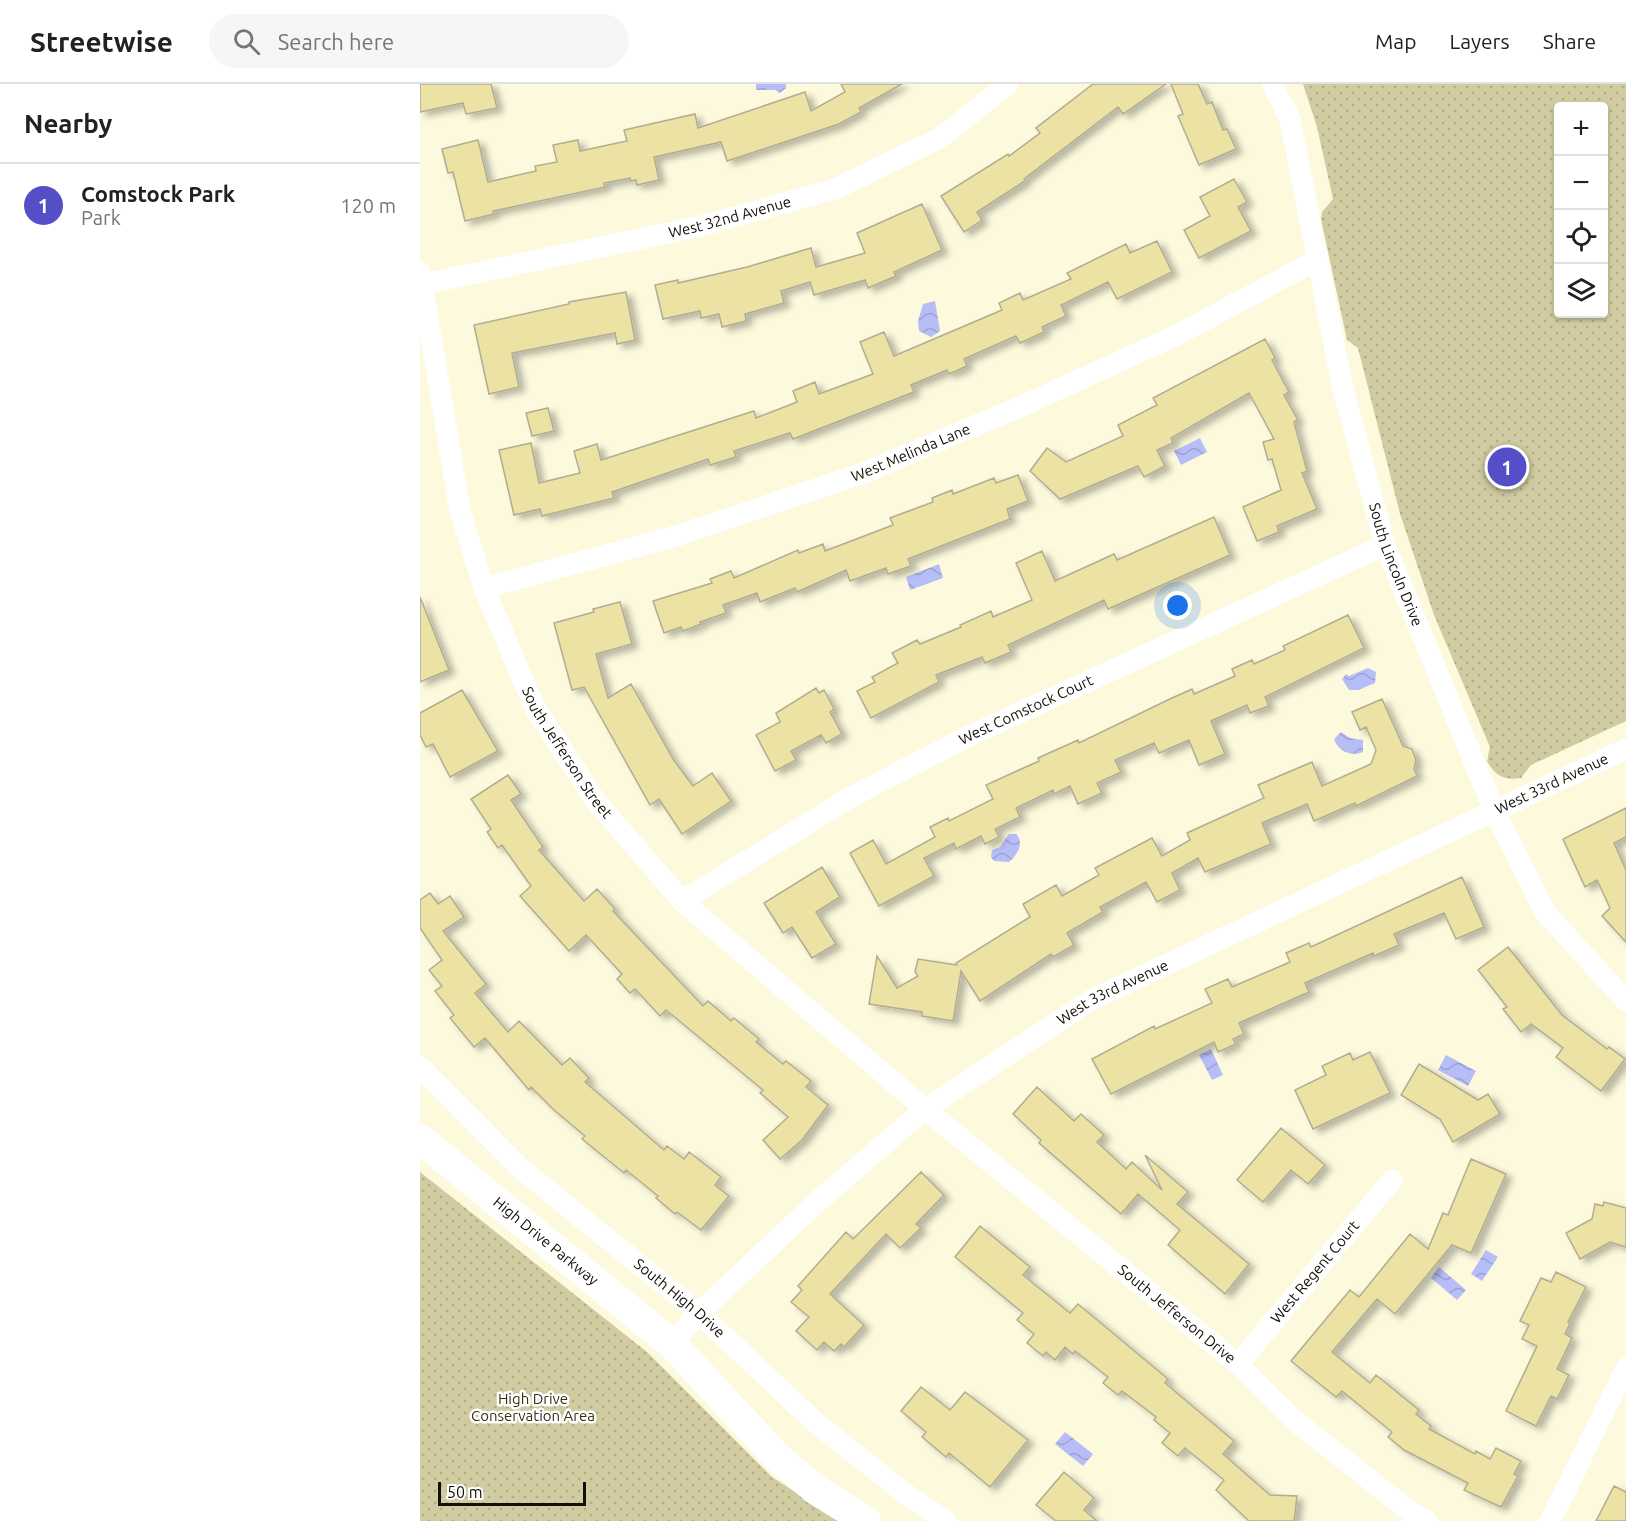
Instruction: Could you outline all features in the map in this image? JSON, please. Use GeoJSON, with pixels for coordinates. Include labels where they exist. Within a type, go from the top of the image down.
{"type":"FeatureCollection","features":[{"type":"Feature","properties":{"kind":"main road","name":"High Drive Parkway"},"geometry":{"type":"LineString","coordinates":[[420,1139],[672,1344]]}},
{"type":"Feature","properties":{"kind":"main road"},"geometry":{"type":"LineString","coordinates":[[672,1344],[778,1458],[816,1490],[866,1521]]}},
{"type":"Feature","properties":{"kind":"street","name":"West 32nd Avenue"},"geometry":{"type":"LineString","coordinates":[[422,278],[697,227],[835,189],[940,138],[1008,84]]}},
{"type":"Feature","properties":{"kind":"street","name":"South Lincoln Drive"},"geometry":{"type":"LineString","coordinates":[[1272,84],[1290,119],[1342,385],[1385,545],[1494,810],[1545,912],[1626,1001]]}},
{"type":"Feature","properties":{"kind":"street","name":"West Melinda Lane"},"geometry":{"type":"LineString","coordinates":[[484,588],[673,537],[861,474],[1022,406],[1177,335],[1317,260]]}},
{"type":"Feature","properties":{"kind":"street","name":"South Jefferson Street"},"geometry":{"type":"LineString","coordinates":[[422,278],[444,425],[460,512],[484,588],[535,708],[595,800],[682,901],[925,1109]]}},
{"type":"Feature","properties":{"kind":"street","name":"West Comstock Court"},"geometry":{"type":"LineString","coordinates":[[682,901],[851,797],[970,735],[1385,545]]}},
{"type":"Feature","properties":{"kind":"street","name":"West 33rd Avenue"},"geometry":{"type":"LineString","coordinates":[[672,1344],[699,1313],[816,1203],[925,1109],[1091,1000],[1626,749]]}},
{"type":"Feature","properties":{"kind":"street","name":"South High Drive"},"geometry":{"type":"LineString","coordinates":[[420,1067],[519,1167],[699,1313],[816,1423],[907,1495],[946,1521]]}},
{"type":"Feature","properties":{"kind":"street","name":"South Jefferson Drive"},"geometry":{"type":"LineString","coordinates":[[925,1109],[1239,1364],[1293,1419],[1413,1514],[1427,1521]]}},
{"type":"Feature","properties":{"kind":"street","name":"West Regent Court"},"geometry":{"type":"LineString","coordinates":[[1239,1364],[1392,1180]]}},
{"type":"Feature","properties":{"kind":"street"},"geometry":{"type":"LineString","coordinates":[[1550,1521],[1626,1368]]}},
{"type":"Feature","properties":{"kind":"green space"},"geometry":{"type":"Polygon","coordinates":[[[1303,84],[1626,84],[1626,721],[1531,765],[1521,778],[1510,779],[1501,776],[1487,761],[1490,747],[1434,615],[1400,514],[1358,348],[1347,340],[1321,219],[1322,212],[1333,199],[1317,127],[1303,84]]]}},
{"type":"Feature","properties":{"kind":"green space","name":"High Drive Conservation Area"},"geometry":{"type":"Polygon","coordinates":[[[420,1172],[647,1352],[772,1477],[840,1521],[420,1521],[420,1172]]]}},
{"type":"Feature","properties":{"kind":"water"},"geometry":{"type":"Polygon","coordinates":[[[756,84],[786,84],[786,88],[780,93],[775,90],[756,90],[756,84]]]}},
{"type":"Feature","properties":{"kind":"water"},"geometry":{"type":"Polygon","coordinates":[[[935,301],[940,331],[931,337],[919,331],[918,321],[923,304],[935,301]]]}},
{"type":"Feature","properties":{"kind":"water"},"geometry":{"type":"Polygon","coordinates":[[[1200,438],[1207,452],[1181,465],[1174,451],[1200,438]]]}},
{"type":"Feature","properties":{"kind":"water"},"geometry":{"type":"Polygon","coordinates":[[[939,564],[943,578],[910,590],[906,577],[939,564]]]}},
{"type":"Feature","properties":{"kind":"water"},"geometry":{"type":"Polygon","coordinates":[[[1368,668],[1376,672],[1375,683],[1358,690],[1349,690],[1342,679],[1346,674],[1349,676],[1368,668]]]}},
{"type":"Feature","properties":{"kind":"water"},"geometry":{"type":"Polygon","coordinates":[[[1341,732],[1350,738],[1363,740],[1363,752],[1354,754],[1342,750],[1334,739],[1341,732]]]}},
{"type":"Feature","properties":{"kind":"water"},"geometry":{"type":"Polygon","coordinates":[[[1009,834],[1016,834],[1019,837],[1020,845],[1017,853],[1009,862],[994,861],[991,857],[992,850],[1000,847],[1009,834]]]}},
{"type":"Feature","properties":{"kind":"water"},"geometry":{"type":"Polygon","coordinates":[[[1211,1049],[1223,1075],[1212,1080],[1199,1055],[1211,1049]]]}},
{"type":"Feature","properties":{"kind":"water"},"geometry":{"type":"Polygon","coordinates":[[[1446,1055],[1476,1071],[1468,1086],[1438,1070],[1446,1055]]]}},
{"type":"Feature","properties":{"kind":"water"},"geometry":{"type":"Polygon","coordinates":[[[1486,1250],[1498,1257],[1482,1281],[1471,1274],[1486,1250]]]}},
{"type":"Feature","properties":{"kind":"water"},"geometry":{"type":"Polygon","coordinates":[[[1439,1267],[1466,1290],[1457,1300],[1431,1278],[1439,1267]]]}},
{"type":"Feature","properties":{"kind":"water"},"geometry":{"type":"Polygon","coordinates":[[[1065,1432],[1093,1454],[1083,1466],[1055,1444],[1065,1432]]]}},
{"type":"Feature","properties":{"kind":"building"},"geometry":{"type":"Polygon","coordinates":[[[420,84],[491,84],[497,108],[466,114],[463,103],[420,112],[420,84]]]}},
{"type":"Feature","properties":{"kind":"building"},"geometry":{"type":"Polygon","coordinates":[[[841,84],[902,84],[859,108],[861,112],[839,124],[727,161],[721,142],[654,157],[659,180],[637,185],[636,180],[631,181],[630,178],[604,183],[605,187],[493,211],[494,214],[465,221],[453,172],[448,173],[442,149],[478,140],[488,182],[536,171],[535,166],[557,162],[553,145],[578,140],[580,151],[627,141],[624,130],[695,114],[698,128],[805,92],[811,111],[845,92],[841,84]]]}},
{"type":"Feature","properties":{"kind":"building"},"geometry":{"type":"Polygon","coordinates":[[[1093,84],[1166,84],[1123,114],[1118,107],[1024,179],[1025,181],[977,212],[982,220],[964,232],[941,196],[1008,154],[1009,156],[1040,133],[1036,128],[1093,84]]]}},
{"type":"Feature","properties":{"kind":"building"},"geometry":{"type":"Polygon","coordinates":[[[1171,84],[1198,84],[1207,104],[1212,102],[1223,130],[1227,129],[1236,149],[1199,165],[1178,116],[1183,114],[1171,84]]]}},
{"type":"Feature","properties":{"kind":"building"},"geometry":{"type":"Polygon","coordinates":[[[1234,179],[1247,202],[1238,207],[1251,231],[1199,258],[1184,230],[1210,216],[1200,197],[1234,179]]]}},
{"type":"Feature","properties":{"kind":"building"},"geometry":{"type":"Polygon","coordinates":[[[922,204],[942,250],[894,272],[896,276],[868,288],[865,280],[814,295],[810,282],[781,291],[784,303],[745,314],[746,321],[722,327],[719,314],[701,318],[700,311],[663,319],[655,285],[678,280],[678,283],[747,267],[811,248],[816,267],[865,253],[857,233],[922,204]]]}},
{"type":"Feature","properties":{"kind":"building"},"geometry":{"type":"Polygon","coordinates":[[[1157,241],[1172,272],[1117,299],[1108,282],[1061,305],[1066,316],[1042,327],[1044,332],[1020,343],[1016,336],[964,359],[967,366],[949,374],[947,370],[911,385],[914,392],[793,439],[790,433],[734,451],[736,457],[710,465],[708,459],[612,492],[614,498],[542,516],[540,509],[514,515],[499,450],[531,443],[539,483],[580,473],[574,451],[597,444],[601,460],[754,411],[756,418],[797,402],[793,391],[815,382],[819,394],[873,374],[860,342],[884,332],[894,356],[1002,310],[999,303],[1020,293],[1023,300],[1071,279],[1067,273],[1126,244],[1130,253],[1157,241]]]}},
{"type":"Feature","properties":{"kind":"building"},"geometry":{"type":"Polygon","coordinates":[[[626,292],[635,340],[617,344],[615,333],[512,353],[519,387],[489,394],[474,325],[569,304],[569,302],[626,292]]]}},
{"type":"Feature","properties":{"kind":"building"},"geometry":{"type":"Polygon","coordinates":[[[1265,339],[1275,358],[1272,360],[1289,392],[1284,395],[1298,420],[1294,422],[1307,471],[1302,473],[1317,509],[1277,526],[1279,532],[1257,541],[1243,507],[1281,490],[1272,459],[1268,460],[1263,442],[1274,439],[1249,393],[1171,438],[1173,443],[1157,450],[1165,466],[1144,477],[1138,466],[1060,499],[1030,471],[1047,448],[1066,462],[1123,436],[1118,425],[1157,405],[1153,398],[1265,339]]]}},
{"type":"Feature","properties":{"kind":"building"},"geometry":{"type":"Polygon","coordinates":[[[548,408],[554,431],[532,436],[526,413],[548,408]]]}},
{"type":"Feature","properties":{"kind":"building"},"geometry":{"type":"Polygon","coordinates":[[[1018,475],[1028,501],[1007,509],[1010,519],[908,559],[911,566],[888,574],[886,568],[850,581],[846,570],[797,592],[795,588],[760,602],[757,593],[723,605],[726,613],[700,622],[701,624],[683,631],[681,627],[664,633],[653,601],[712,583],[710,579],[731,571],[734,578],[798,550],[799,553],[823,544],[825,551],[893,525],[890,518],[933,502],[932,498],[952,490],[953,494],[994,478],[996,483],[1018,475]]]}},
{"type":"Feature","properties":{"kind":"building"},"geometry":{"type":"Polygon","coordinates":[[[1214,517],[1230,555],[1108,609],[1104,600],[1008,645],[1011,652],[985,663],[982,657],[936,675],[939,682],[871,718],[857,691],[875,682],[872,677],[898,663],[892,653],[917,640],[920,644],[961,627],[960,625],[991,611],[993,617],[1032,600],[1016,563],[1042,551],[1055,581],[1114,554],[1117,560],[1214,517]]]}},
{"type":"Feature","properties":{"kind":"building"},"geometry":{"type":"Polygon","coordinates":[[[420,597],[449,670],[420,682],[420,597]]]}},
{"type":"Feature","properties":{"kind":"building"},"geometry":{"type":"Polygon","coordinates":[[[620,602],[632,644],[596,654],[608,698],[631,684],[673,759],[693,786],[712,773],[731,801],[682,834],[659,799],[650,805],[584,687],[572,690],[554,623],[620,602]]]}},
{"type":"Feature","properties":{"kind":"building"},"geometry":{"type":"Polygon","coordinates":[[[1348,615],[1364,648],[1265,697],[1269,706],[1250,713],[1247,705],[1211,721],[1225,754],[1199,765],[1189,740],[1159,753],[1154,743],[1115,760],[1121,772],[1097,783],[1102,793],[1078,804],[1070,786],[1054,794],[1053,790],[1016,808],[1020,817],[995,829],[999,837],[985,844],[981,836],[956,849],[954,843],[924,858],[934,876],[879,906],[850,853],[873,840],[886,864],[935,837],[930,827],[948,818],[949,821],[993,799],[986,785],[1039,761],[1038,758],[1078,740],[1079,743],[1192,689],[1194,694],[1235,676],[1232,669],[1252,660],[1254,664],[1285,650],[1283,646],[1348,615]]]}},
{"type":"Feature","properties":{"kind":"building"},"geometry":{"type":"Polygon","coordinates":[[[816,688],[819,693],[824,690],[834,709],[830,712],[842,734],[826,743],[821,735],[791,751],[796,760],[775,771],[756,735],[780,722],[776,713],[816,688]]]}},
{"type":"Feature","properties":{"kind":"building"},"geometry":{"type":"Polygon","coordinates":[[[462,690],[498,751],[450,777],[433,744],[426,747],[420,735],[420,713],[462,690]]]}},
{"type":"Feature","properties":{"kind":"building"},"geometry":{"type":"Polygon","coordinates":[[[1382,699],[1403,746],[1412,749],[1416,760],[1414,769],[1417,776],[1356,806],[1355,803],[1314,821],[1307,804],[1262,823],[1271,844],[1205,872],[1198,858],[1172,873],[1180,890],[1157,902],[1146,882],[1100,907],[1103,912],[1067,933],[1074,945],[1053,957],[1051,954],[980,1001],[961,971],[953,1021],[922,1016],[922,1012],[869,1004],[877,956],[897,988],[918,976],[915,972],[918,959],[957,965],[956,963],[1030,917],[1023,904],[1056,885],[1062,896],[1099,875],[1095,868],[1152,838],[1162,856],[1190,840],[1187,833],[1264,798],[1258,785],[1312,762],[1322,786],[1371,764],[1376,750],[1366,727],[1360,730],[1352,712],[1382,699]]]}},
{"type":"Feature","properties":{"kind":"building"},"geometry":{"type":"Polygon","coordinates":[[[508,775],[521,794],[511,800],[543,847],[539,850],[584,901],[597,889],[615,909],[613,911],[703,1006],[708,1001],[731,1021],[734,1018],[759,1039],[756,1042],[783,1064],[786,1061],[811,1081],[806,1087],[828,1105],[802,1140],[780,1159],[763,1140],[788,1117],[760,1093],[763,1090],[666,1010],[660,1016],[635,989],[630,993],[617,979],[622,974],[586,935],[569,951],[520,896],[531,886],[502,845],[498,848],[487,832],[491,829],[471,799],[508,775]]]}},
{"type":"Feature","properties":{"kind":"building"},"geometry":{"type":"Polygon","coordinates":[[[1626,808],[1626,837],[1614,843],[1626,870],[1626,942],[1602,916],[1610,908],[1597,880],[1585,887],[1563,839],[1626,808]]]}},
{"type":"Feature","properties":{"kind":"building"},"geometry":{"type":"Polygon","coordinates":[[[822,867],[840,897],[816,912],[836,944],[812,958],[792,927],[783,933],[764,903],[822,867]]]}},
{"type":"Feature","properties":{"kind":"building"},"geometry":{"type":"Polygon","coordinates":[[[1462,877],[1484,927],[1456,939],[1444,913],[1394,934],[1399,945],[1374,956],[1373,953],[1305,983],[1309,992],[1239,1023],[1244,1034],[1233,1039],[1236,1044],[1218,1052],[1214,1042],[1111,1094],[1092,1059],[1154,1026],[1155,1029],[1212,1003],[1205,989],[1228,979],[1232,987],[1290,962],[1286,953],[1309,943],[1311,947],[1462,877]]]}},
{"type":"Feature","properties":{"kind":"building"},"geometry":{"type":"Polygon","coordinates":[[[430,893],[438,904],[450,896],[464,917],[443,931],[486,984],[475,993],[508,1032],[519,1021],[562,1065],[570,1058],[589,1078],[585,1082],[664,1150],[667,1146],[684,1159],[689,1152],[721,1177],[715,1185],[729,1196],[701,1230],[677,1212],[675,1214],[656,1198],[658,1196],[626,1170],[624,1173],[582,1139],[585,1136],[531,1087],[529,1090],[485,1038],[474,1047],[450,1018],[454,1015],[435,991],[442,986],[429,970],[442,960],[420,928],[420,900],[430,893]]]}},
{"type":"Feature","properties":{"kind":"building"},"geometry":{"type":"Polygon","coordinates":[[[1508,947],[1562,1015],[1607,1049],[1609,1047],[1625,1059],[1601,1091],[1556,1057],[1563,1048],[1531,1024],[1521,1032],[1503,1009],[1507,1007],[1478,970],[1508,947]]]}},
{"type":"Feature","properties":{"kind":"building"},"geometry":{"type":"Polygon","coordinates":[[[1370,1052],[1390,1093],[1313,1129],[1295,1090],[1326,1075],[1322,1066],[1350,1053],[1353,1060],[1370,1052]]]}},
{"type":"Feature","properties":{"kind":"building"},"geometry":{"type":"Polygon","coordinates":[[[1419,1064],[1478,1100],[1488,1094],[1500,1114],[1453,1142],[1440,1119],[1401,1095],[1419,1064]]]}},
{"type":"Feature","properties":{"kind":"building"},"geometry":{"type":"Polygon","coordinates":[[[1037,1087],[1074,1121],[1081,1114],[1104,1135],[1097,1142],[1126,1169],[1132,1162],[1162,1190],[1145,1155],[1188,1192],[1177,1204],[1249,1264],[1225,1294],[1168,1245],[1180,1230],[1138,1194],[1121,1214],[1039,1143],[1041,1140],[1013,1114],[1037,1087]]]}},
{"type":"Feature","properties":{"kind":"building"},"geometry":{"type":"Polygon","coordinates":[[[1281,1128],[1325,1165],[1308,1184],[1291,1170],[1263,1202],[1237,1180],[1281,1128]]]}},
{"type":"Feature","properties":{"kind":"building"},"geometry":{"type":"Polygon","coordinates":[[[1471,1159],[1506,1174],[1471,1253],[1452,1245],[1395,1314],[1377,1299],[1332,1352],[1370,1383],[1376,1375],[1419,1410],[1416,1414],[1431,1426],[1429,1429],[1475,1454],[1476,1451],[1490,1459],[1496,1448],[1521,1461],[1514,1474],[1518,1476],[1501,1507],[1464,1490],[1468,1483],[1404,1450],[1388,1437],[1392,1432],[1342,1391],[1336,1397],[1291,1361],[1350,1290],[1359,1297],[1410,1234],[1428,1249],[1443,1213],[1448,1215],[1471,1159]]]}},
{"type":"Feature","properties":{"kind":"building"},"geometry":{"type":"Polygon","coordinates":[[[921,1172],[944,1195],[916,1224],[921,1228],[900,1248],[886,1234],[830,1294],[864,1325],[844,1347],[841,1344],[834,1351],[824,1342],[817,1350],[796,1331],[809,1317],[791,1302],[802,1290],[798,1286],[846,1232],[853,1239],[921,1172]]]}},
{"type":"Feature","properties":{"kind":"building"},"geometry":{"type":"Polygon","coordinates":[[[1604,1202],[1626,1208],[1626,1247],[1610,1242],[1580,1259],[1566,1233],[1592,1219],[1595,1204],[1603,1206],[1604,1202]]]}},
{"type":"Feature","properties":{"kind":"building"},"geometry":{"type":"Polygon","coordinates":[[[980,1226],[1030,1267],[1023,1275],[1070,1313],[1078,1304],[1168,1379],[1165,1383],[1234,1441],[1223,1454],[1270,1495],[1297,1496],[1294,1521],[1249,1521],[1216,1490],[1224,1480],[1185,1448],[1178,1456],[1162,1443],[1170,1433],[1154,1420],[1156,1417],[1122,1391],[1118,1395],[1103,1383],[1108,1377],[1075,1351],[1073,1354],[1065,1347],[1055,1360],[1046,1352],[1043,1356],[1027,1343],[1034,1334],[1017,1320],[1023,1313],[955,1257],[980,1226]]]}},
{"type":"Feature","properties":{"kind":"building"},"geometry":{"type":"Polygon","coordinates":[[[1556,1272],[1586,1287],[1568,1322],[1570,1323],[1565,1334],[1572,1338],[1557,1369],[1569,1375],[1557,1399],[1551,1396],[1536,1426],[1506,1411],[1537,1346],[1522,1339],[1529,1325],[1520,1321],[1541,1278],[1551,1282],[1556,1272]]]}},
{"type":"Feature","properties":{"kind":"building"},"geometry":{"type":"Polygon","coordinates":[[[921,1387],[950,1410],[965,1392],[1028,1440],[990,1487],[949,1453],[946,1457],[922,1437],[926,1432],[901,1411],[921,1387]]]}},
{"type":"Feature","properties":{"kind":"building"},"geometry":{"type":"Polygon","coordinates":[[[1064,1472],[1094,1498],[1084,1510],[1097,1521],[1056,1521],[1036,1505],[1064,1472]]]}},
{"type":"Feature","properties":{"kind":"building"},"geometry":{"type":"Polygon","coordinates":[[[1614,1486],[1626,1492],[1626,1521],[1596,1521],[1614,1486]]]}},
{"type":"Feature","properties":{"kind":"place","name":"Comstock Park"},"geometry":{"type":"Point","coordinates":[1507,467]}}]}
